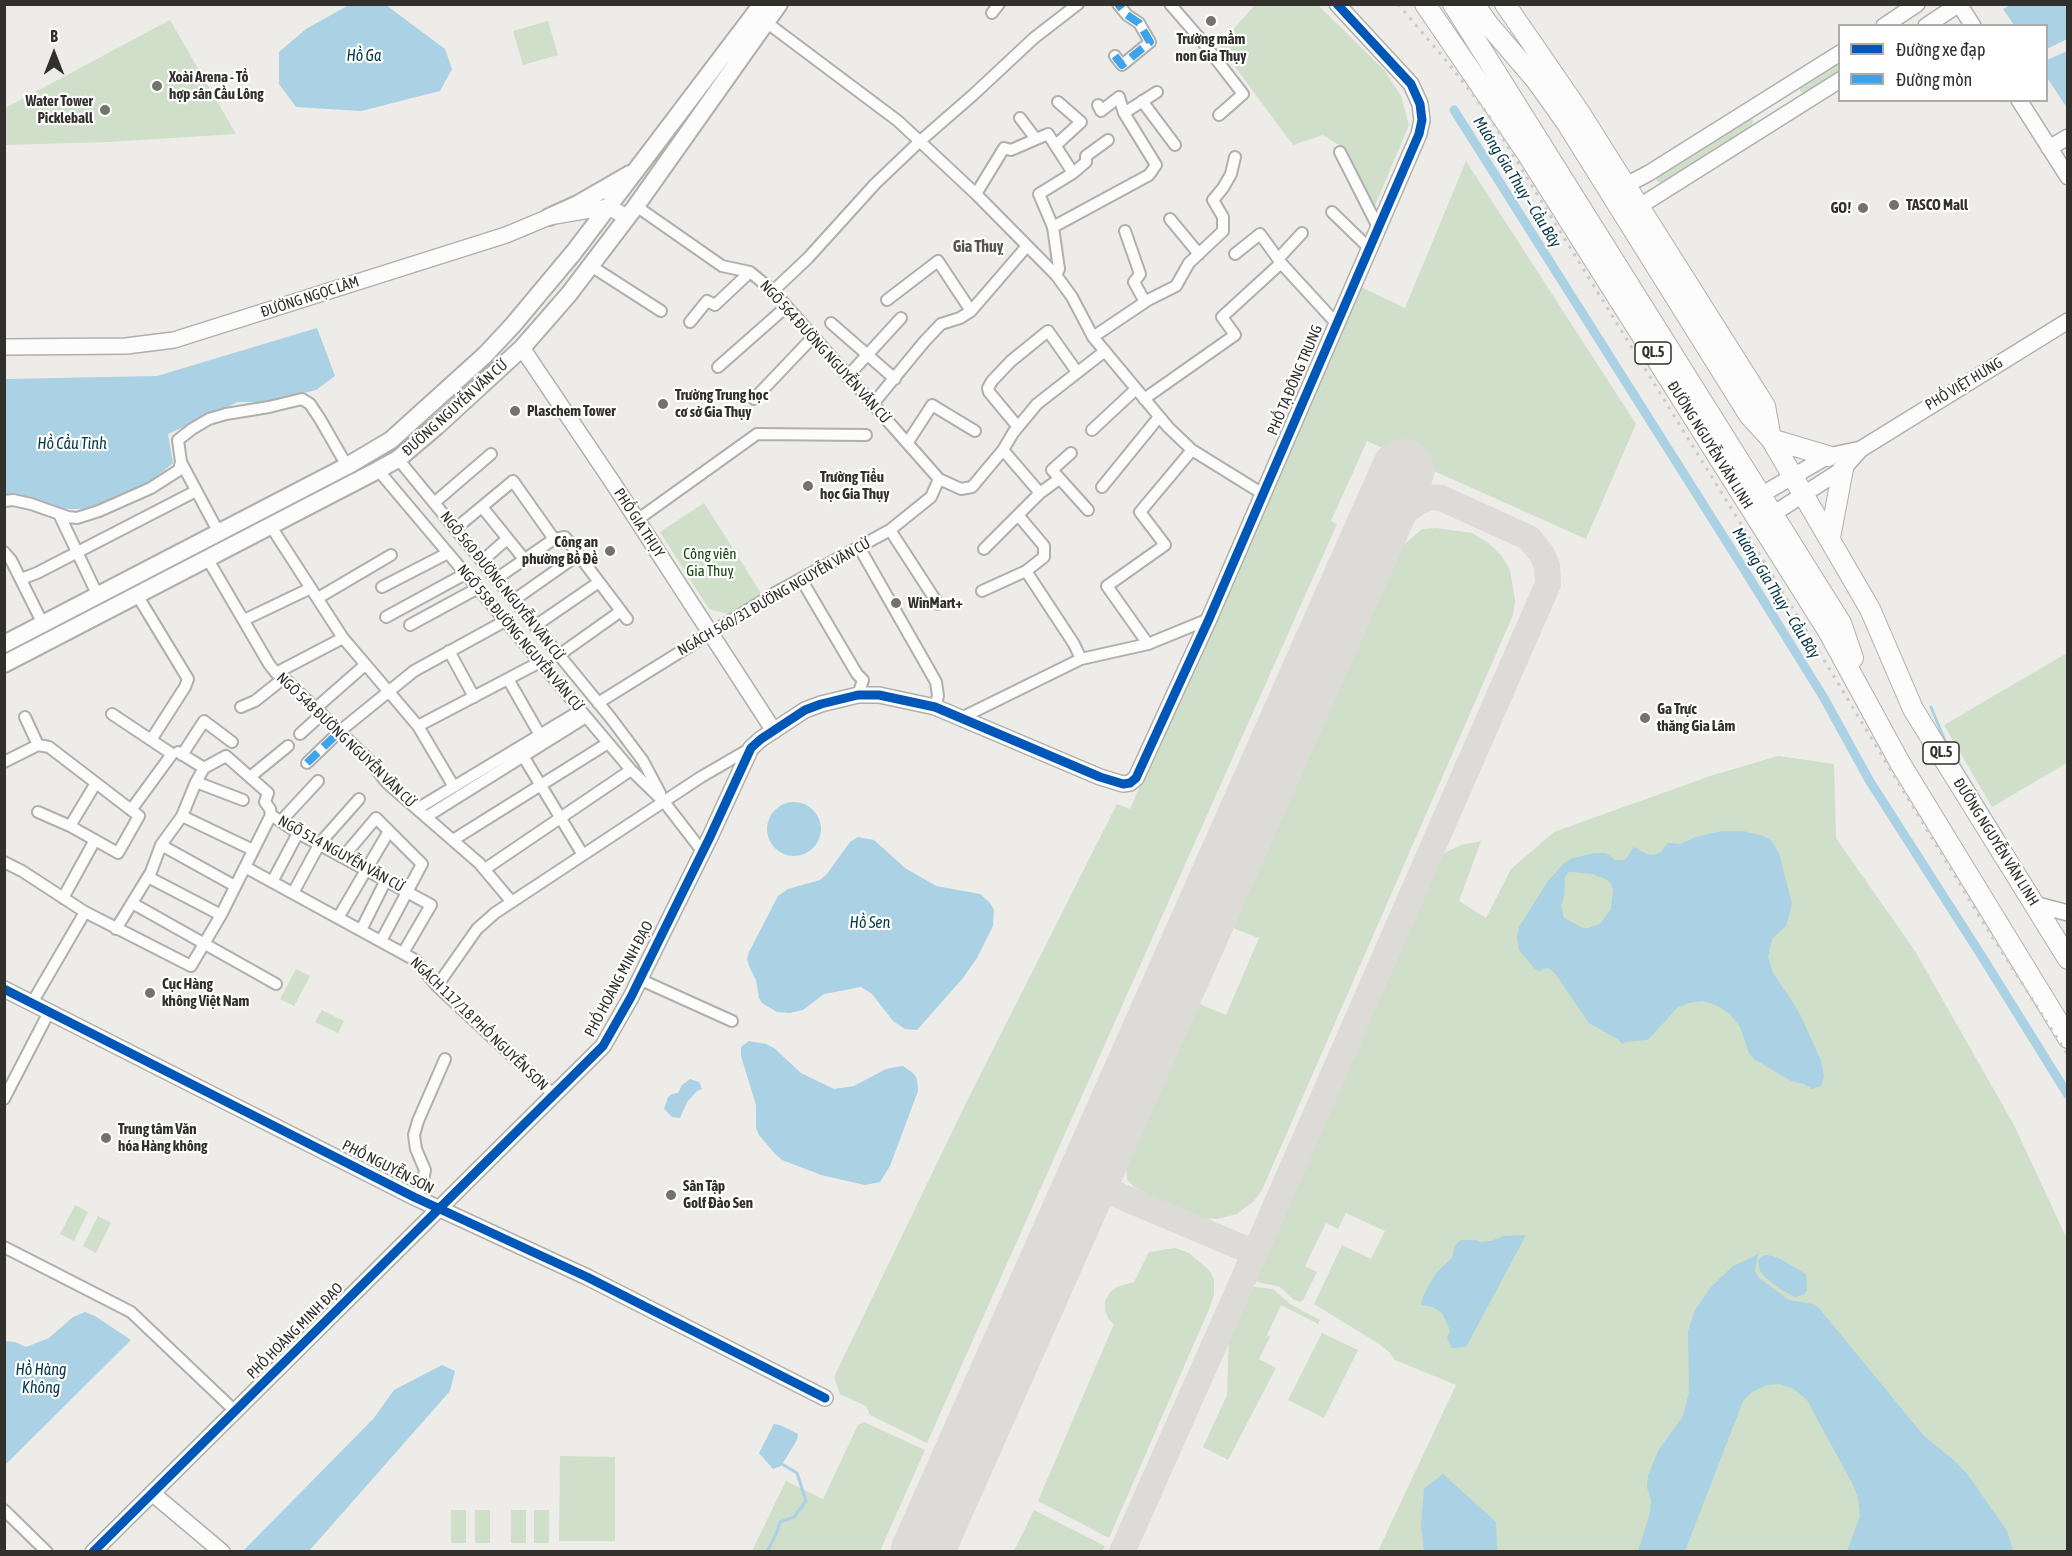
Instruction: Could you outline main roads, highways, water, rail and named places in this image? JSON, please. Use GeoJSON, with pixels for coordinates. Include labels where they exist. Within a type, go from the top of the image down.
{"type":"FeatureCollection","features":[{"type":"Feature","properties":{"kind":"highway","name":"ĐƯỜNG NGUYỄN VĂN LINH"},"geometry":{"type":"LineString","coordinates":[[1425,4],[1773,514],[1841,623],[1870,709]]}},
{"type":"Feature","properties":{"kind":"highway","name":"ĐƯỜNG NGUYỄN VĂN LINH"},"geometry":{"type":"LineString","coordinates":[[1506,6],[1581,113],[1618,189]]}},
{"type":"Feature","properties":{"kind":"highway"},"geometry":{"type":"LineString","coordinates":[[1506,6],[1536,80]]}},
{"type":"Feature","properties":{"kind":"highway","name":"ĐƯỜNG NGUYỄN VĂN LINH"},"geometry":{"type":"LineString","coordinates":[[1463,9],[1659,348],[1828,631],[1900,763],[2067,1038]]}},
{"type":"Feature","properties":{"kind":"highway","name":"ĐƯỜNG NGUYỄN VĂN LINH"},"geometry":{"type":"LineString","coordinates":[[1463,9],[1488,24],[1536,80],[1618,189],[1765,406],[1771,439],[1870,609],[1913,709],[2067,959]]}},
{"type":"Feature","properties":{"kind":"highway"},"geometry":{"type":"LineString","coordinates":[[1771,439],[1828,456]]}},
{"type":"Feature","properties":{"kind":"highway"},"geometry":{"type":"LineString","coordinates":[[1830,538],[1843,469]]}},
{"type":"Feature","properties":{"kind":"main road","name":"ĐƯỜNG NGUYỄN VĂN CỪ"},"geometry":{"type":"LineString","coordinates":[[4,644],[347,466],[391,440],[485,355],[550,281],[762,4]]}},
{"type":"Feature","properties":{"kind":"main road","name":"ĐƯỜNG NGUYỄN VĂN CỪ"},"geometry":{"type":"LineString","coordinates":[[4,664],[378,470],[398,459],[437,426],[522,348],[591,266],[632,212],[779,4]]}},
{"type":"Feature","properties":{"kind":"main road"},"geometry":{"type":"LineString","coordinates":[[549,217],[636,171]]}},
{"type":"Feature","properties":{"kind":"water"},"geometry":{"type":"Polygon","coordinates":[[[2013,4],[2067,5],[2067,39],[2048,48],[2048,24],[2013,24],[2003,9],[2013,4]]]}},
{"type":"Feature","properties":{"kind":"water","name":"Hồ Ga"},"geometry":{"type":"Polygon","coordinates":[[[386,5],[445,49],[452,69],[440,91],[361,111],[296,107],[279,84],[279,52],[306,29],[347,6],[386,5]]]}},
{"type":"Feature","properties":{"kind":"water"},"geometry":{"type":"Polygon","coordinates":[[[2067,51],[2067,108],[2048,79],[2048,60],[2067,51]]]}},
{"type":"Feature","properties":{"kind":"water","name":"Hồ Cầu Tình"},"geometry":{"type":"Polygon","coordinates":[[[317,328],[335,376],[316,390],[267,402],[238,402],[168,434],[173,463],[153,480],[132,492],[88,509],[61,509],[14,493],[5,494],[4,379],[157,376],[317,328]]]}},
{"type":"Feature","properties":{"kind":"water"},"geometry":{"type":"Polygon","coordinates":[[[789,802],[799,802],[809,806],[817,814],[821,829],[817,844],[809,852],[799,856],[789,856],[779,852],[771,844],[767,834],[767,824],[771,814],[779,806],[789,802]]]}},
{"type":"Feature","properties":{"kind":"water"},"geometry":{"type":"Polygon","coordinates":[[[1722,831],[1743,831],[1770,839],[1779,853],[1792,904],[1786,926],[1772,939],[1768,957],[1773,973],[1799,1012],[1821,1061],[1824,1076],[1821,1086],[1812,1089],[1804,1084],[1791,1081],[1754,1059],[1749,1053],[1740,1027],[1730,1014],[1716,1005],[1703,1001],[1688,1003],[1677,1008],[1648,1040],[1622,1044],[1589,1023],[1554,972],[1547,968],[1539,971],[1535,969],[1519,950],[1517,937],[1519,927],[1548,881],[1564,863],[1573,858],[1595,853],[1606,853],[1615,860],[1625,860],[1634,847],[1654,855],[1661,852],[1668,843],[1680,844],[1696,837],[1722,831]],[[1569,872],[1565,877],[1561,906],[1564,918],[1583,928],[1600,924],[1611,909],[1613,889],[1611,884],[1608,880],[1592,874],[1569,872]]]}},
{"type":"Feature","properties":{"kind":"water","name":"Hồ Sen"},"geometry":{"type":"Polygon","coordinates":[[[858,837],[874,840],[905,868],[936,886],[980,894],[994,910],[993,926],[977,958],[963,978],[917,1030],[905,1029],[893,1021],[872,994],[861,987],[824,994],[803,1010],[790,1013],[777,1012],[762,1003],[756,980],[749,966],[747,959],[749,952],[778,896],[788,889],[820,880],[850,842],[858,837]]]}},
{"type":"Feature","properties":{"kind":"water"},"geometry":{"type":"Polygon","coordinates":[[[749,1041],[774,1048],[801,1073],[834,1089],[854,1086],[886,1069],[903,1066],[913,1073],[917,1079],[918,1091],[890,1166],[880,1182],[865,1185],[821,1175],[782,1160],[776,1155],[756,1128],[756,1105],[741,1056],[741,1047],[749,1041]]]}},
{"type":"Feature","properties":{"kind":"water"},"geometry":{"type":"Polygon","coordinates":[[[690,1079],[699,1082],[702,1089],[687,1102],[680,1118],[672,1117],[664,1109],[668,1097],[678,1093],[682,1085],[690,1079]]]}},
{"type":"Feature","properties":{"kind":"water"},"geometry":{"type":"Polygon","coordinates":[[[1526,1235],[1466,1347],[1452,1348],[1447,1338],[1450,1330],[1442,1313],[1433,1307],[1421,1305],[1424,1294],[1436,1273],[1452,1258],[1455,1245],[1461,1240],[1481,1242],[1504,1236],[1526,1235]]]}},
{"type":"Feature","properties":{"kind":"water"},"geometry":{"type":"Polygon","coordinates":[[[1758,1253],[1755,1271],[1759,1278],[1789,1300],[1818,1307],[1924,1436],[1968,1475],[2007,1531],[2013,1551],[1847,1551],[1860,1516],[1858,1498],[1853,1485],[1807,1400],[1794,1389],[1779,1384],[1767,1385],[1752,1392],[1743,1401],[1685,1551],[1638,1551],[1650,1513],[1648,1476],[1658,1451],[1683,1416],[1689,1392],[1688,1331],[1695,1310],[1712,1286],[1733,1266],[1758,1253]]]}},
{"type":"Feature","properties":{"kind":"water"},"geometry":{"type":"Polygon","coordinates":[[[1765,1255],[1782,1260],[1806,1274],[1805,1294],[1795,1297],[1765,1277],[1760,1271],[1758,1262],[1765,1255]]]}},
{"type":"Feature","properties":{"kind":"water","name":"Hồ Hàng Không"},"geometry":{"type":"Polygon","coordinates":[[[85,1312],[131,1340],[5,1465],[5,1341],[26,1347],[49,1338],[73,1317],[85,1312]]]}},
{"type":"Feature","properties":{"kind":"water"},"geometry":{"type":"Polygon","coordinates":[[[442,1365],[455,1371],[450,1391],[309,1551],[243,1551],[374,1418],[394,1390],[442,1365]]]}},
{"type":"Feature","properties":{"kind":"water"},"geometry":{"type":"Polygon","coordinates":[[[774,1424],[798,1434],[797,1440],[781,1466],[773,1469],[759,1453],[774,1424]]]}},
{"type":"Feature","properties":{"kind":"water"},"geometry":{"type":"Polygon","coordinates":[[[1443,1474],[1496,1522],[1497,1551],[1424,1551],[1421,1525],[1424,1489],[1443,1474]]]}},
{"type":"Feature","properties":{"kind":"waterway","name":"Mương Gia Thụy – Cầu Bây"},"geometry":{"type":"LineString","coordinates":[[1454,110],[1742,566],[1824,698],[1869,780],[2068,1095]]}},
{"type":"Feature","properties":{"kind":"waterway"},"geometry":{"type":"LineString","coordinates":[[1931,707],[1945,741],[2003,836]]}},
{"type":"Feature","properties":{"kind":"waterway"},"geometry":{"type":"LineString","coordinates":[[767,1552],[780,1522],[794,1517],[806,1501],[797,1473],[782,1464]]}},
{"type":"Feature","properties":{"kind":"railway"},"geometry":{"type":"LineString","coordinates":[[1398,4],[1487,113],[1781,589],[1984,924],[2068,1055]]}},
{"type":"Feature","properties":{"kind":"place","name":"Trường mầm non Gia Thụy"},"geometry":{"type":"Point","coordinates":[1211,21]}},
{"type":"Feature","properties":{"kind":"place","name":"Xoài Arena - Tổ hợp sân Cầu Lông"},"geometry":{"type":"Point","coordinates":[157,86]}},
{"type":"Feature","properties":{"kind":"place","name":"Water Tower Pickleball"},"geometry":{"type":"Point","coordinates":[105,110]}},
{"type":"Feature","properties":{"kind":"place","name":"TASCO Mall"},"geometry":{"type":"Point","coordinates":[1894,205]}},
{"type":"Feature","properties":{"kind":"place","name":"GO!"},"geometry":{"type":"Point","coordinates":[1863,208]}},
{"type":"Feature","properties":{"kind":"place","name":"Trường Trung học cơ sở Gia Thụy"},"geometry":{"type":"Point","coordinates":[663,404]}},
{"type":"Feature","properties":{"kind":"place","name":"Plaschem Tower"},"geometry":{"type":"Point","coordinates":[515,411]}},
{"type":"Feature","properties":{"kind":"place","name":"Trường Tiểu học Gia Thụy"},"geometry":{"type":"Point","coordinates":[808,486]}},
{"type":"Feature","properties":{"kind":"place","name":"Công an phường Bồ Đề"},"geometry":{"type":"Point","coordinates":[610,551]}},
{"type":"Feature","properties":{"kind":"place","name":"WinMart+"},"geometry":{"type":"Point","coordinates":[896,603]}},
{"type":"Feature","properties":{"kind":"place","name":"Ga Trực thăng Gia Lâm"},"geometry":{"type":"Point","coordinates":[1645,718]}},
{"type":"Feature","properties":{"kind":"place","name":"Cục Hàng không Việt Nam"},"geometry":{"type":"Point","coordinates":[150,993]}},
{"type":"Feature","properties":{"kind":"place","name":"Trung tâm Văn hóa Hàng không"},"geometry":{"type":"Point","coordinates":[106,1138]}},
{"type":"Feature","properties":{"kind":"place","name":"Sân Tập Golf Đảo Sen"},"geometry":{"type":"Point","coordinates":[671,1195]}},
{"type":"Feature","properties":{"kind":"district","name":"Gia Thuỵ"},"geometry":{"type":"Point","coordinates":[978,247]}},
{"type":"Feature","properties":{"kind":"park label","name":"Công viên Gia Thuỵ"},"geometry":{"type":"Point","coordinates":[710,562]}}]}
